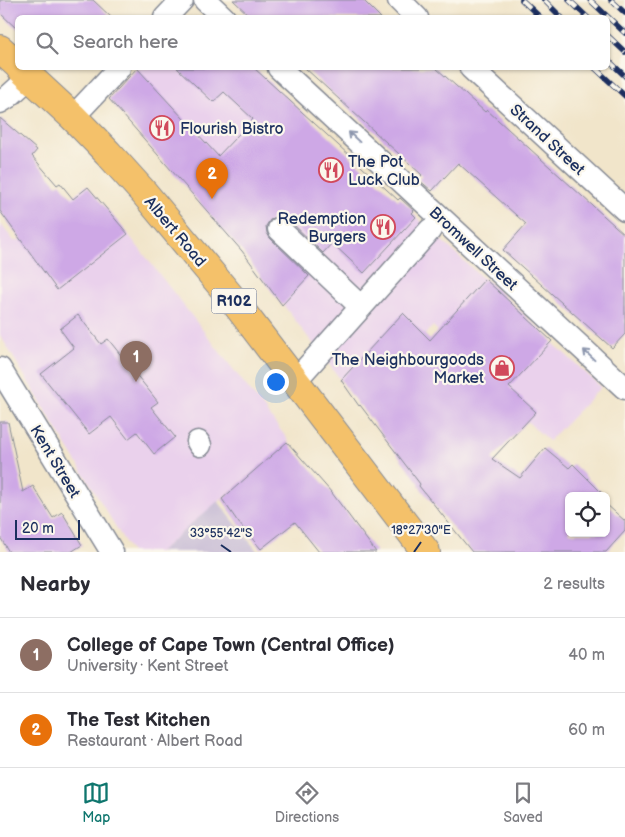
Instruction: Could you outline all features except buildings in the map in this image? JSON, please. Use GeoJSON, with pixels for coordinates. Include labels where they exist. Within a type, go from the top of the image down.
{"type":"FeatureCollection","features":[{"type":"Feature","properties":{"kind":"main road","name":"Albert Road"},"geometry":{"type":"LineString","coordinates":[[0,49],[15,63]]}},
{"type":"Feature","properties":{"kind":"main road","name":"Albert Road"},"geometry":{"type":"LineString","coordinates":[[23,70],[108,152],[151,201],[230,296],[426,552]]}},
{"type":"Feature","properties":{"kind":"street"},"geometry":{"type":"LineString","coordinates":[[168,15],[182,0]]}},
{"type":"Feature","properties":{"kind":"street"},"geometry":{"type":"LineString","coordinates":[[206,0],[221,15]]}},
{"type":"Feature","properties":{"kind":"street"},"geometry":{"type":"LineString","coordinates":[[399,0],[415,15]]}},
{"type":"Feature","properties":{"kind":"street"},"geometry":{"type":"LineString","coordinates":[[0,102],[8,98],[23,70]]}},
{"type":"Feature","properties":{"kind":"street"},"geometry":{"type":"LineString","coordinates":[[73,117],[117,70]]}},
{"type":"Feature","properties":{"kind":"street","name":"Bromwell Street"},"geometry":{"type":"LineString","coordinates":[[281,70],[625,388]]}},
{"type":"Feature","properties":{"kind":"street","name":"Strand Street"},"geometry":{"type":"LineString","coordinates":[[473,70],[625,210]]}},
{"type":"Feature","properties":{"kind":"street"},"geometry":{"type":"LineString","coordinates":[[279,229],[361,307]]}},
{"type":"Feature","properties":{"kind":"street"},"geometry":{"type":"LineString","coordinates":[[295,381],[430,230]]}},
{"type":"Feature","properties":{"kind":"street","name":"Kent Street"},"geometry":{"type":"LineString","coordinates":[[0,369],[112,552]]}},
{"type":"Feature","properties":{"kind":"shaded area"},"geometry":{"type":"Polygon","coordinates":[[[135,70],[256,70],[601,387],[549,441],[500,397],[433,326],[359,406],[242,251],[109,99],[135,70]]]}},
{"type":"Feature","properties":{"kind":"shaded area"},"geometry":{"type":"Polygon","coordinates":[[[86,185],[128,234],[289,441],[159,552],[131,552],[0,335],[0,223],[14,241],[18,241],[86,185]]]}},
{"type":"Feature","properties":{"kind":"shaded area"},"geometry":{"type":"Polygon","coordinates":[[[218,501],[258,552],[159,552],[218,501]]]}},
{"type":"Feature","properties":{"kind":"railway"},"geometry":{"type":"LineString","coordinates":[[522,0],[538,15]]}},
{"type":"Feature","properties":{"kind":"railway"},"geometry":{"type":"LineString","coordinates":[[544,0],[559,15]]}},
{"type":"Feature","properties":{"kind":"railway"},"geometry":{"type":"LineString","coordinates":[[569,0],[585,15]]}},
{"type":"Feature","properties":{"kind":"railway"},"geometry":{"type":"LineString","coordinates":[[590,0],[606,15]]}},
{"type":"Feature","properties":{"kind":"railway"},"geometry":{"type":"LineString","coordinates":[[611,0],[625,13]]}},
{"type":"Feature","properties":{"kind":"railway"},"geometry":{"type":"LineString","coordinates":[[610,19],[625,33]]}},
{"type":"Feature","properties":{"kind":"railway"},"geometry":{"type":"LineString","coordinates":[[610,38],[625,52]]}},
{"type":"Feature","properties":{"kind":"railway"},"geometry":{"type":"LineString","coordinates":[[610,62],[625,76]]}},
{"type":"Feature","properties":{"kind":"railway"},"geometry":{"type":"LineString","coordinates":[[597,70],[625,96]]}},
{"type":"Feature","properties":{"kind":"place","name":"Flourish Bistro"},"geometry":{"type":"Point","coordinates":[162,128]}},
{"type":"Feature","properties":{"kind":"place","name":"The Pot Luck Club"},"geometry":{"type":"Point","coordinates":[331,170]}},
{"type":"Feature","properties":{"kind":"place","name":"The Test Kitchen"},"geometry":{"type":"Point","coordinates":[212,199]}},
{"type":"Feature","properties":{"kind":"place","name":"Redemption Burgers"},"geometry":{"type":"Point","coordinates":[383,227]}},
{"type":"Feature","properties":{"kind":"place","name":"The Neighbourgoods Market"},"geometry":{"type":"Point","coordinates":[502,368]}},
{"type":"Feature","properties":{"kind":"place","name":"College of Cape Town (Central Office)"},"geometry":{"type":"Point","coordinates":[136,382]}}]}
